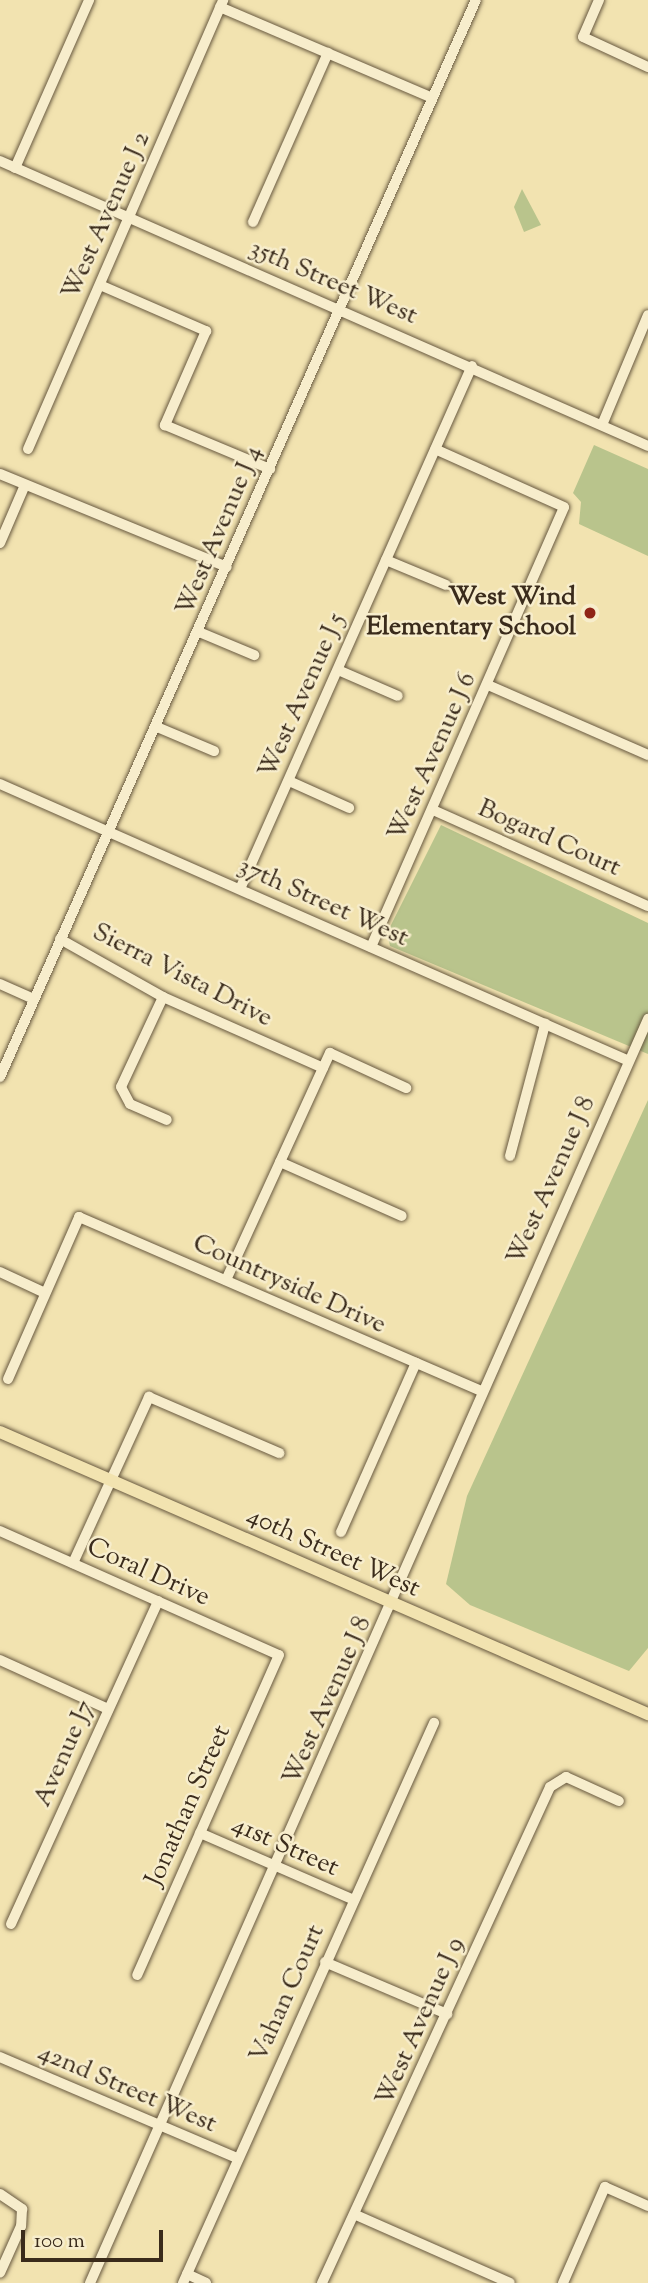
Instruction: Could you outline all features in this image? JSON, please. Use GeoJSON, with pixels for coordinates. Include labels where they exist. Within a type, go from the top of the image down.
{"type":"FeatureCollection","features":[{"type":"Feature","properties":{"kind":"main road","name":"40th Street West"},"geometry":{"type":"LineString","coordinates":[[0,1432],[393,1606],[648,1714]]}},
{"type":"Feature","properties":{"kind":"street"},"geometry":{"type":"LineString","coordinates":[[15,168],[89,0]]}},
{"type":"Feature","properties":{"kind":"street","name":"West Avenue J 4"},"geometry":{"type":"LineString","coordinates":[[0,1077],[199,632],[476,0]]}},
{"type":"Feature","properties":{"kind":"street"},"geometry":{"type":"LineString","coordinates":[[599,0],[583,37],[648,67]]}},
{"type":"Feature","properties":{"kind":"street"},"geometry":{"type":"LineString","coordinates":[[222,4],[328,54],[432,98]]}},
{"type":"Feature","properties":{"kind":"street","name":"West Avenue J 2"},"geometry":{"type":"LineString","coordinates":[[28,449],[222,4]]}},
{"type":"Feature","properties":{"kind":"street"},"geometry":{"type":"LineString","coordinates":[[253,222],[328,54]]}},
{"type":"Feature","properties":{"kind":"street","name":"35th Street West"},"geometry":{"type":"LineString","coordinates":[[0,161],[472,366],[648,446]]}},
{"type":"Feature","properties":{"kind":"street"},"geometry":{"type":"LineString","coordinates":[[100,285],[206,331],[165,425],[270,470]]}},
{"type":"Feature","properties":{"kind":"street"},"geometry":{"type":"LineString","coordinates":[[602,425],[648,315]]}},
{"type":"Feature","properties":{"kind":"street","name":"West Avenue J 5"},"geometry":{"type":"LineString","coordinates":[[240,889],[472,366]]}},
{"type":"Feature","properties":{"kind":"street","name":"West Avenue J 6"},"geometry":{"type":"LineString","coordinates":[[371,947],[564,507],[435,449]]}},
{"type":"Feature","properties":{"kind":"street"},"geometry":{"type":"LineString","coordinates":[[0,474],[227,567]]}},
{"type":"Feature","properties":{"kind":"street"},"geometry":{"type":"LineString","coordinates":[[0,543],[25,485]]}},
{"type":"Feature","properties":{"kind":"street"},"geometry":{"type":"LineString","coordinates":[[386,560],[446,585]]}},
{"type":"Feature","properties":{"kind":"street"},"geometry":{"type":"LineString","coordinates":[[199,632],[254,655]]}},
{"type":"Feature","properties":{"kind":"street"},"geometry":{"type":"LineString","coordinates":[[338,670],[398,696]]}},
{"type":"Feature","properties":{"kind":"street"},"geometry":{"type":"LineString","coordinates":[[488,685],[648,755]]}},
{"type":"Feature","properties":{"kind":"street"},"geometry":{"type":"LineString","coordinates":[[157,727],[214,751]]}},
{"type":"Feature","properties":{"kind":"street"},"geometry":{"type":"LineString","coordinates":[[289,781],[349,808]]}},
{"type":"Feature","properties":{"kind":"street","name":"37th Street West"},"geometry":{"type":"LineString","coordinates":[[0,784],[629,1061]]}},
{"type":"Feature","properties":{"kind":"street","name":"Bogard Court"},"geometry":{"type":"LineString","coordinates":[[433,810],[648,906]]}},
{"type":"Feature","properties":{"kind":"street","name":"Sierra Vista Drive"},"geometry":{"type":"LineString","coordinates":[[60,939],[163,997],[323,1068]]}},
{"type":"Feature","properties":{"kind":"street"},"geometry":{"type":"LineString","coordinates":[[0,984],[33,999]]}},
{"type":"Feature","properties":{"kind":"street"},"geometry":{"type":"LineString","coordinates":[[163,997],[121,1087],[130,1104],[167,1120]]}},
{"type":"Feature","properties":{"kind":"street","name":"West Avenue J 8"},"geometry":{"type":"LineString","coordinates":[[90,2283],[393,1606],[481,1391],[648,1018]]}},
{"type":"Feature","properties":{"kind":"street"},"geometry":{"type":"LineString","coordinates":[[510,1156],[545,1024]]}},
{"type":"Feature","properties":{"kind":"street"},"geometry":{"type":"LineString","coordinates":[[226,1280],[330,1053],[406,1088]]}},
{"type":"Feature","properties":{"kind":"street"},"geometry":{"type":"LineString","coordinates":[[280,1162],[402,1216]]}},
{"type":"Feature","properties":{"kind":"street","name":"Countryside Drive"},"geometry":{"type":"LineString","coordinates":[[44,1293],[79,1217],[481,1391]]}},
{"type":"Feature","properties":{"kind":"street"},"geometry":{"type":"LineString","coordinates":[[0,1272],[44,1293],[8,1379]]}},
{"type":"Feature","properties":{"kind":"street"},"geometry":{"type":"LineString","coordinates":[[341,1532],[416,1363]]}},
{"type":"Feature","properties":{"kind":"street"},"geometry":{"type":"LineString","coordinates":[[74,1563],[149,1397],[278,1453]]}},
{"type":"Feature","properties":{"kind":"street","name":"Coral Drive"},"geometry":{"type":"LineString","coordinates":[[0,1531],[279,1655]]}},
{"type":"Feature","properties":{"kind":"street","name":"Avenue J7"},"geometry":{"type":"LineString","coordinates":[[11,1924],[158,1601]]}},
{"type":"Feature","properties":{"kind":"street","name":"Jonathan Street"},"geometry":{"type":"LineString","coordinates":[[137,1975],[279,1655]]}},
{"type":"Feature","properties":{"kind":"street"},"geometry":{"type":"LineString","coordinates":[[0,1660],[108,1709]]}},
{"type":"Feature","properties":{"kind":"street","name":"Vahan Court"},"geometry":{"type":"LineString","coordinates":[[185,2279],[434,1723]]}},
{"type":"Feature","properties":{"kind":"street","name":"West Avenue J 9"},"geometry":{"type":"LineString","coordinates":[[322,2283],[356,2216],[557,1779],[619,1801]]}},
{"type":"Feature","properties":{"kind":"street","name":"41st Street"},"geometry":{"type":"LineString","coordinates":[[200,1833],[354,1900]]}},
{"type":"Feature","properties":{"kind":"street"},"geometry":{"type":"LineString","coordinates":[[325,1962],[447,2014]]}},
{"type":"Feature","properties":{"kind":"street","name":"42nd Street West"},"geometry":{"type":"LineString","coordinates":[[0,2057],[237,2158]]}},
{"type":"Feature","properties":{"kind":"street"},"geometry":{"type":"LineString","coordinates":[[563,2283],[605,2187],[648,2206]]}},
{"type":"Feature","properties":{"kind":"street"},"geometry":{"type":"LineString","coordinates":[[0,2194],[22,2208],[0,2273]]}},
{"type":"Feature","properties":{"kind":"street"},"geometry":{"type":"LineString","coordinates":[[356,2216],[510,2283]]}},
{"type":"Feature","properties":{"kind":"street"},"geometry":{"type":"LineString","coordinates":[[185,2279],[206,2283]]}},
{"type":"Feature","properties":{"kind":"green space"},"geometry":{"type":"Polygon","coordinates":[[[522,189],[541,225],[524,232],[514,207],[522,189]]]}},
{"type":"Feature","properties":{"kind":"green space"},"geometry":{"type":"Polygon","coordinates":[[[594,445],[648,469],[648,556],[579,524],[581,502],[573,493],[594,445]]]}},
{"type":"Feature","properties":{"kind":"green space"},"geometry":{"type":"Polygon","coordinates":[[[441,825],[648,923],[648,1054],[390,946],[387,933],[441,825]]]}},
{"type":"Feature","properties":{"kind":"green space"},"geometry":{"type":"Polygon","coordinates":[[[648,1100],[648,1648],[629,1671],[470,1605],[446,1584],[467,1496],[648,1100]]]}},
{"type":"Feature","properties":{"kind":"place","name":"West Wind Elementary School"},"geometry":{"type":"Point","coordinates":[590,613]}}]}
